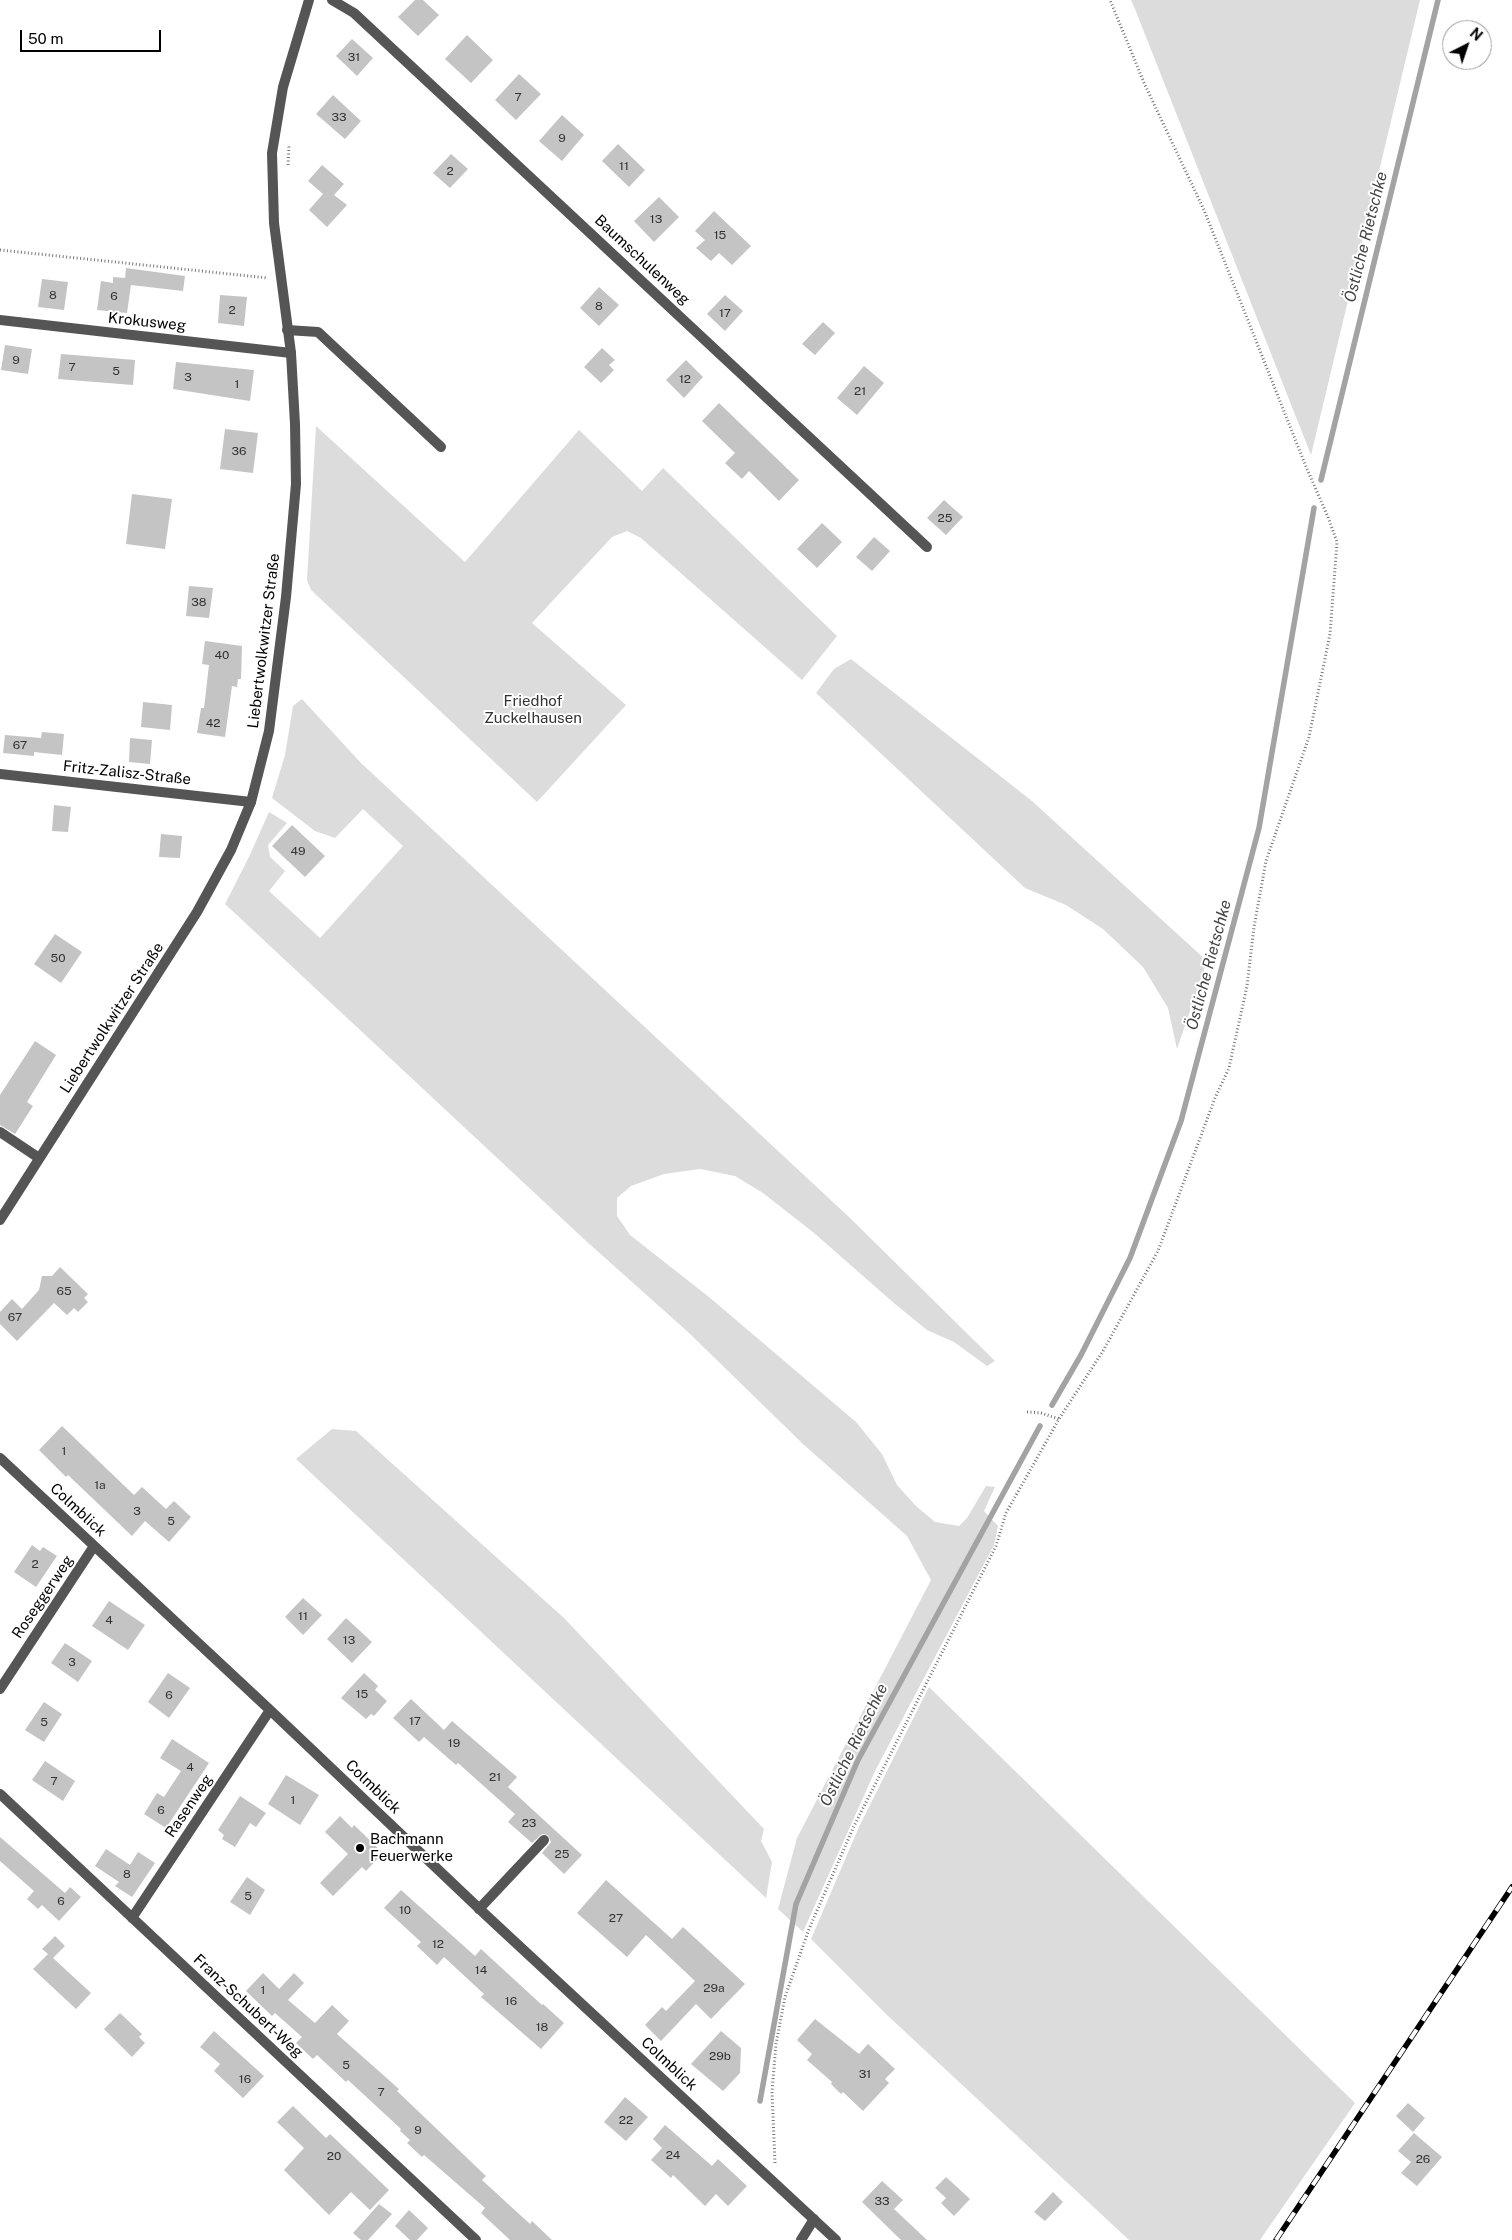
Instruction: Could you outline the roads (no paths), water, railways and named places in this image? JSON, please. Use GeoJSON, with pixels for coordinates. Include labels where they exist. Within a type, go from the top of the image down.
{"type":"FeatureCollection","features":[{"type":"Feature","properties":{"kind":"street","name":"Liebertwolkwitzer Straße"},"geometry":{"type":"LineString","coordinates":[[0,1220],[197,912],[231,850],[252,802],[269,731],[291,548],[296,467],[291,352],[274,223],[272,153],[283,87],[309,0]]}},
{"type":"Feature","properties":{"kind":"street","name":"Baumschulenweg"},"geometry":{"type":"LineString","coordinates":[[332,0],[354,13],[927,547]]}},
{"type":"Feature","properties":{"kind":"street","name":"Krokusweg"},"geometry":{"type":"LineString","coordinates":[[0,320],[291,352]]}},
{"type":"Feature","properties":{"kind":"street"},"geometry":{"type":"LineString","coordinates":[[287,330],[318,332],[441,447]]}},
{"type":"Feature","properties":{"kind":"street","name":"Fritz-Zalisz-Straße"},"geometry":{"type":"LineString","coordinates":[[0,774],[252,802]]}},
{"type":"Feature","properties":{"kind":"street"},"geometry":{"type":"LineString","coordinates":[[0,1132],[40,1158]]}},
{"type":"Feature","properties":{"kind":"street","name":"Colmblick"},"geometry":{"type":"LineString","coordinates":[[0,1458],[270,1710],[479,1909],[836,2240]]}},
{"type":"Feature","properties":{"kind":"street","name":"Roseggerweg"},"geometry":{"type":"LineString","coordinates":[[0,1689],[94,1546]]}},
{"type":"Feature","properties":{"kind":"street","name":"Rasenweg"},"geometry":{"type":"LineString","coordinates":[[132,1918],[270,1710]]}},
{"type":"Feature","properties":{"kind":"street","name":"Franz-Schubert-Weg"},"geometry":{"type":"LineString","coordinates":[[0,1794],[476,2240]]}},
{"type":"Feature","properties":{"kind":"street"},"geometry":{"type":"LineString","coordinates":[[479,1909],[544,1840]]}},
{"type":"Feature","properties":{"kind":"street"},"geometry":{"type":"LineString","coordinates":[[801,2240],[814,2219]]}},
{"type":"Feature","properties":{"kind":"waterway","name":"Östliche Rietschke"},"geometry":{"type":"LineString","coordinates":[[1321,480],[1438,0]]}},
{"type":"Feature","properties":{"kind":"waterway","name":"Östliche Rietschke"},"geometry":{"type":"LineString","coordinates":[[1052,1405],[1081,1355],[1130,1258],[1181,1121],[1259,828],[1314,508]]}},
{"type":"Feature","properties":{"kind":"waterway","name":"Östliche Rietschke"},"geometry":{"type":"LineString","coordinates":[[760,2101],[796,1904],[858,1760],[1040,1426]]}},
{"type":"Feature","properties":{"kind":"railway"},"geometry":{"type":"LineString","coordinates":[[1276,2240],[1512,1887]]}},
{"type":"Feature","properties":{"kind":"place","name":"Bachmann Feuerwerke"},"geometry":{"type":"Point","coordinates":[360,1848]}},
{"type":"Feature","properties":{"kind":"park label","name":"Friedhof Zuckelhausen"},"geometry":{"type":"Point","coordinates":[533,710]}}]}
